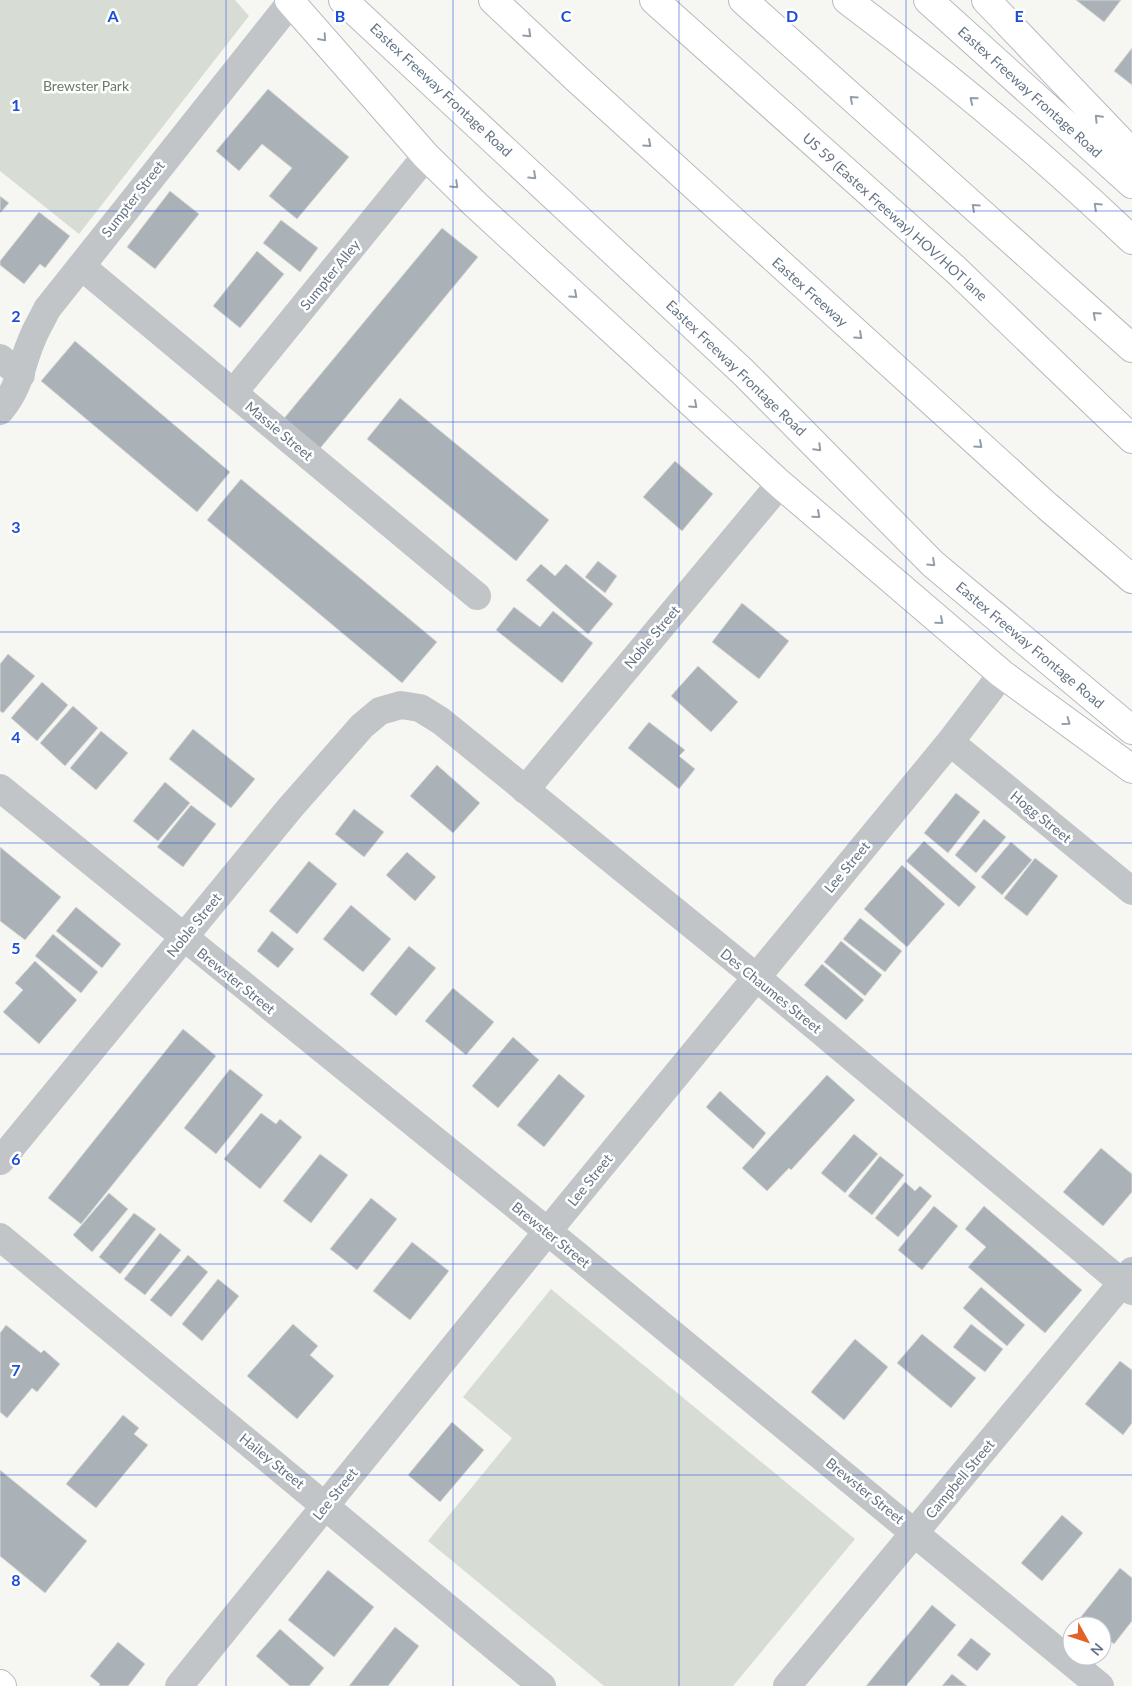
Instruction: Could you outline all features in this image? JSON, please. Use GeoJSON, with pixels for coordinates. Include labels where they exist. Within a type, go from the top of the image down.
{"type":"FeatureCollection","features":[{"type":"Feature","properties":{"kind":"main road","name":"Eastex Freeway Frontage Road"},"geometry":{"type":"LineString","coordinates":[[343,0],[743,372],[933,564],[1132,730]]}},
{"type":"Feature","properties":{"kind":"main road","name":"Eastex Freeway"},"geometry":{"type":"LineString","coordinates":[[493,0],[584,86],[1017,480],[1132,579]]}},
{"type":"Feature","properties":{"kind":"main road","name":"US 59 (Eastex Freeway) HOV/HOT lane"},"geometry":{"type":"LineString","coordinates":[[654,0],[955,269],[1132,439]]}},
{"type":"Feature","properties":{"kind":"main road"},"geometry":{"type":"LineString","coordinates":[[743,0],[1132,348]]}},
{"type":"Feature","properties":{"kind":"main road"},"geometry":{"type":"LineString","coordinates":[[847,0],[899,39],[1055,167],[1132,240]]}},
{"type":"Feature","properties":{"kind":"main road","name":"Eastex Freeway Frontage Road"},"geometry":{"type":"LineString","coordinates":[[928,0],[1132,184]]}},
{"type":"Feature","properties":{"kind":"main road"},"geometry":{"type":"LineString","coordinates":[[986,0],[1132,153]]}},
{"type":"Feature","properties":{"kind":"main road"},"geometry":{"type":"LineString","coordinates":[[290,1],[426,156],[476,205],[780,484],[1002,674],[1132,769]]}},
{"type":"Feature","properties":{"kind":"street","name":"Sumpter Street"},"geometry":{"type":"LineString","coordinates":[[0,411],[10,399],[21,375],[32,337],[47,309],[290,1]]}},
{"type":"Feature","properties":{"kind":"street","name":"Sumpter Alley"},"geometry":{"type":"LineString","coordinates":[[233,393],[426,156]]}},
{"type":"Feature","properties":{"kind":"street","name":"Massie Street"},"geometry":{"type":"LineString","coordinates":[[80,266],[477,596]]}},
{"type":"Feature","properties":{"kind":"street"},"geometry":{"type":"LineString","coordinates":[[0,358],[21,375]]}},
{"type":"Feature","properties":{"kind":"street","name":"Noble Street"},"geometry":{"type":"LineString","coordinates":[[524,790],[780,484]]}},
{"type":"Feature","properties":{"kind":"street","name":"Lee Street"},"geometry":{"type":"LineString","coordinates":[[179,1686],[547,1232],[950,742],[1002,674]]}},
{"type":"Feature","properties":{"kind":"street","name":"Noble Street"},"geometry":{"type":"LineString","coordinates":[[0,1161],[290,808],[362,726],[380,710],[401,705]]}},
{"type":"Feature","properties":{"kind":"street","name":"Des Chaumes Street"},"geometry":{"type":"LineString","coordinates":[[401,705],[420,708],[441,721],[1129,1281]]}},
{"type":"Feature","properties":{"kind":"street","name":"Hogg Street"},"geometry":{"type":"LineString","coordinates":[[950,742],[1132,891]]}},
{"type":"Feature","properties":{"kind":"street","name":"Brewster Street"},"geometry":{"type":"LineString","coordinates":[[0,788],[915,1532],[1100,1686]]}},
{"type":"Feature","properties":{"kind":"street","name":"Hailey Street"},"geometry":{"type":"LineString","coordinates":[[0,1237],[326,1505],[542,1686]]}},
{"type":"Feature","properties":{"kind":"street","name":"Campbell Street"},"geometry":{"type":"LineString","coordinates":[[787,1686],[915,1532],[1129,1281]]}},
{"type":"Feature","properties":{"kind":"green space","name":"Brewster Park"},"geometry":{"type":"Polygon","coordinates":[[[0,0],[235,0],[249,16],[79,234],[0,171],[0,0]]]}},
{"type":"Feature","properties":{"kind":"green space"},"geometry":{"type":"Polygon","coordinates":[[[551,1289],[855,1539],[733,1686],[604,1686],[428,1541],[512,1438],[463,1397],[551,1289]]]}},
{"type":"Feature","properties":{"kind":"building"},"geometry":{"type":"Polygon","coordinates":[[[1076,0],[1121,0],[1104,22],[1076,0]]]}},
{"type":"Feature","properties":{"kind":"building"},"geometry":{"type":"Polygon","coordinates":[[[1132,48],[1132,85],[1114,71],[1132,48]]]}},
{"type":"Feature","properties":{"kind":"building"},"geometry":{"type":"Polygon","coordinates":[[[268,89],[349,157],[297,219],[269,196],[292,168],[262,144],[239,171],[216,151],[268,89]]]}},
{"type":"Feature","properties":{"kind":"building"},"geometry":{"type":"Polygon","coordinates":[[[170,191],[199,214],[155,269],[127,247],[170,191]]]}},
{"type":"Feature","properties":{"kind":"building"},"geometry":{"type":"Polygon","coordinates":[[[0,196],[9,203],[0,213],[0,196]]]}},
{"type":"Feature","properties":{"kind":"building"},"geometry":{"type":"Polygon","coordinates":[[[39,212],[70,236],[45,268],[40,264],[24,284],[0,265],[0,261],[39,212]]]}},
{"type":"Feature","properties":{"kind":"building"},"geometry":{"type":"Polygon","coordinates":[[[281,220],[318,248],[300,272],[263,243],[281,220]]]}},
{"type":"Feature","properties":{"kind":"building"},"geometry":{"type":"Polygon","coordinates":[[[442,228],[478,257],[317,452],[281,422],[442,228]]]}},
{"type":"Feature","properties":{"kind":"building"},"geometry":{"type":"Polygon","coordinates":[[[257,251],[284,274],[240,328],[213,306],[257,251]]]}},
{"type":"Feature","properties":{"kind":"building"},"geometry":{"type":"Polygon","coordinates":[[[75,341],[230,472],[197,512],[41,381],[75,341]]]}},
{"type":"Feature","properties":{"kind":"building"},"geometry":{"type":"Polygon","coordinates":[[[400,398],[549,520],[516,561],[367,439],[400,398]]]}},
{"type":"Feature","properties":{"kind":"building"},"geometry":{"type":"Polygon","coordinates":[[[675,461],[713,494],[682,531],[643,497],[675,461]]]}},
{"type":"Feature","properties":{"kind":"building"},"geometry":{"type":"Polygon","coordinates":[[[241,479],[437,642],[402,683],[207,520],[241,479]]]}},
{"type":"Feature","properties":{"kind":"building"},"geometry":{"type":"Polygon","coordinates":[[[598,561],[617,576],[605,593],[585,577],[598,561]]]}},
{"type":"Feature","properties":{"kind":"building"},"geometry":{"type":"Polygon","coordinates":[[[541,564],[555,576],[566,564],[613,604],[588,634],[526,580],[541,564]]]}},
{"type":"Feature","properties":{"kind":"building"},"geometry":{"type":"Polygon","coordinates":[[[742,603],[789,641],[759,679],[712,642],[742,603]]]}},
{"type":"Feature","properties":{"kind":"building"},"geometry":{"type":"Polygon","coordinates":[[[514,607],[540,627],[553,611],[593,643],[562,683],[496,630],[514,607]]]}},
{"type":"Feature","properties":{"kind":"building"},"geometry":{"type":"Polygon","coordinates":[[[8,654],[35,676],[3,713],[0,711],[0,664],[8,654]]]}},
{"type":"Feature","properties":{"kind":"building"},"geometry":{"type":"Polygon","coordinates":[[[698,666],[738,702],[711,732],[671,696],[698,666]]]}},
{"type":"Feature","properties":{"kind":"building"},"geometry":{"type":"Polygon","coordinates":[[[42,682],[68,705],[37,741],[11,718],[42,682]]]}},
{"type":"Feature","properties":{"kind":"building"},"geometry":{"type":"Polygon","coordinates":[[[73,706],[98,728],[65,766],[40,743],[73,706]]]}},
{"type":"Feature","properties":{"kind":"building"},"geometry":{"type":"Polygon","coordinates":[[[649,722],[685,750],[679,756],[695,769],[679,789],[628,748],[649,722]]]}},
{"type":"Feature","properties":{"kind":"building"},"geometry":{"type":"Polygon","coordinates":[[[193,729],[255,779],[231,808],[169,759],[193,729]]]}},
{"type":"Feature","properties":{"kind":"building"},"geometry":{"type":"Polygon","coordinates":[[[101,731],[128,753],[96,790],[70,768],[101,731]]]}},
{"type":"Feature","properties":{"kind":"building"},"geometry":{"type":"Polygon","coordinates":[[[437,765],[480,803],[453,833],[410,796],[437,765]]]}},
{"type":"Feature","properties":{"kind":"building"},"geometry":{"type":"Polygon","coordinates":[[[165,782],[190,803],[158,841],[133,821],[165,782]]]}},
{"type":"Feature","properties":{"kind":"building"},"geometry":{"type":"Polygon","coordinates":[[[956,793],[980,812],[948,853],[924,833],[956,793]]]}},
{"type":"Feature","properties":{"kind":"building"},"geometry":{"type":"Polygon","coordinates":[[[191,805],[216,824],[183,867],[157,847],[191,805]]]}},
{"type":"Feature","properties":{"kind":"building"},"geometry":{"type":"Polygon","coordinates":[[[354,809],[384,832],[364,857],[335,834],[354,809]]]}},
{"type":"Feature","properties":{"kind":"building"},"geometry":{"type":"Polygon","coordinates":[[[984,819],[1006,837],[976,873],[955,855],[984,819]]]}},
{"type":"Feature","properties":{"kind":"building"},"geometry":{"type":"Polygon","coordinates":[[[924,841],[976,887],[959,907],[906,861],[924,841]]]}},
{"type":"Feature","properties":{"kind":"building"},"geometry":{"type":"Polygon","coordinates":[[[1011,842],[1032,860],[1002,895],[981,877],[1011,842]]]}},
{"type":"Feature","properties":{"kind":"building"},"geometry":{"type":"Polygon","coordinates":[[[0,847],[61,897],[25,940],[0,921],[0,847]]]}},
{"type":"Feature","properties":{"kind":"building"},"geometry":{"type":"Polygon","coordinates":[[[407,852],[436,877],[415,901],[386,875],[407,852]]]}},
{"type":"Feature","properties":{"kind":"building"},"geometry":{"type":"Polygon","coordinates":[[[1035,858],[1058,876],[1027,916],[1004,898],[1035,858]]]}},
{"type":"Feature","properties":{"kind":"building"},"geometry":{"type":"Polygon","coordinates":[[[309,861],[337,884],[297,934],[269,911],[309,861]]]}},
{"type":"Feature","properties":{"kind":"building"},"geometry":{"type":"Polygon","coordinates":[[[902,865],[945,904],[907,947],[864,909],[902,865]]]}},
{"type":"Feature","properties":{"kind":"building"},"geometry":{"type":"Polygon","coordinates":[[[351,905],[391,939],[363,972],[323,939],[351,905]]]}},
{"type":"Feature","properties":{"kind":"building"},"geometry":{"type":"Polygon","coordinates":[[[76,907],[121,944],[102,968],[56,931],[76,907]]]}},
{"type":"Feature","properties":{"kind":"building"},"geometry":{"type":"Polygon","coordinates":[[[860,918],[902,951],[885,972],[843,939],[860,918]]]}},
{"type":"Feature","properties":{"kind":"building"},"geometry":{"type":"Polygon","coordinates":[[[272,931],[294,949],[278,968],[257,951],[272,931]]]}},
{"type":"Feature","properties":{"kind":"building"},"geometry":{"type":"Polygon","coordinates":[[[53,934],[98,972],[81,993],[35,956],[53,934]]]}},
{"type":"Feature","properties":{"kind":"building"},"geometry":{"type":"Polygon","coordinates":[[[841,941],[882,975],[865,996],[824,962],[841,941]]]}},
{"type":"Feature","properties":{"kind":"building"},"geometry":{"type":"Polygon","coordinates":[[[409,946],[436,968],[396,1016],[370,994],[409,946]]]}},
{"type":"Feature","properties":{"kind":"building"},"geometry":{"type":"Polygon","coordinates":[[[35,961],[77,1000],[39,1044],[3,1012],[23,990],[15,983],[35,961]]]}},
{"type":"Feature","properties":{"kind":"building"},"geometry":{"type":"Polygon","coordinates":[[[822,964],[864,1000],[846,1020],[804,985],[822,964]]]}},
{"type":"Feature","properties":{"kind":"building"},"geometry":{"type":"Polygon","coordinates":[[[453,988],[494,1022],[466,1055],[425,1021],[453,988]]]}},
{"type":"Feature","properties":{"kind":"building"},"geometry":{"type":"Polygon","coordinates":[[[183,1029],[216,1056],[81,1224],[48,1198],[183,1029]]]}},
{"type":"Feature","properties":{"kind":"building"},"geometry":{"type":"Polygon","coordinates":[[[513,1037],[539,1060],[498,1108],[472,1086],[513,1037]]]}},
{"type":"Feature","properties":{"kind":"building"},"geometry":{"type":"Polygon","coordinates":[[[230,1069],[263,1095],[216,1154],[184,1128],[230,1069]]]}},
{"type":"Feature","properties":{"kind":"building"},"geometry":{"type":"Polygon","coordinates":[[[559,1074],[585,1096],[544,1147],[517,1125],[559,1074]]]}},
{"type":"Feature","properties":{"kind":"building"},"geometry":{"type":"Polygon","coordinates":[[[827,1075],[855,1100],[791,1170],[789,1168],[767,1191],[742,1168],[827,1075]]]}},
{"type":"Feature","properties":{"kind":"building"},"geometry":{"type":"Polygon","coordinates":[[[720,1091],[766,1133],[753,1149],[706,1107],[720,1091]]]}},
{"type":"Feature","properties":{"kind":"building"},"geometry":{"type":"Polygon","coordinates":[[[261,1113],[276,1124],[280,1119],[302,1137],[260,1189],[224,1159],[261,1113]]]}},
{"type":"Feature","properties":{"kind":"building"},"geometry":{"type":"Polygon","coordinates":[[[854,1134],[878,1154],[845,1193],[821,1173],[854,1134]]]}},
{"type":"Feature","properties":{"kind":"building"},"geometry":{"type":"Polygon","coordinates":[[[1101,1148],[1132,1174],[1132,1192],[1103,1226],[1063,1192],[1101,1148]]]}},
{"type":"Feature","properties":{"kind":"building"},"geometry":{"type":"Polygon","coordinates":[[[320,1154],[348,1175],[311,1223],[283,1201],[320,1154]]]}},
{"type":"Feature","properties":{"kind":"building"},"geometry":{"type":"Polygon","coordinates":[[[880,1156],[904,1175],[872,1215],[848,1196],[880,1156]]]}},
{"type":"Feature","properties":{"kind":"building"},"geometry":{"type":"Polygon","coordinates":[[[905,1182],[915,1191],[920,1186],[932,1196],[898,1237],[875,1218],[905,1182]]]}},
{"type":"Feature","properties":{"kind":"building"},"geometry":{"type":"Polygon","coordinates":[[[109,1193],[128,1209],[92,1252],[73,1235],[109,1193]]]}},
{"type":"Feature","properties":{"kind":"building"},"geometry":{"type":"Polygon","coordinates":[[[371,1198],[397,1219],[357,1270],[330,1249],[371,1198]]]}},
{"type":"Feature","properties":{"kind":"building"},"geometry":{"type":"Polygon","coordinates":[[[934,1206],[958,1226],[922,1270],[898,1250],[934,1206]]]}},
{"type":"Feature","properties":{"kind":"building"},"geometry":{"type":"Polygon","coordinates":[[[984,1206],[1082,1290],[1045,1333],[968,1267],[986,1247],[965,1229],[984,1206]]]}},
{"type":"Feature","properties":{"kind":"building"},"geometry":{"type":"Polygon","coordinates":[[[134,1213],[156,1229],[120,1274],[99,1257],[134,1213]]]}},
{"type":"Feature","properties":{"kind":"building"},"geometry":{"type":"Polygon","coordinates":[[[160,1233],[181,1250],[145,1295],[124,1279],[160,1233]]]}},
{"type":"Feature","properties":{"kind":"building"},"geometry":{"type":"Polygon","coordinates":[[[412,1242],[449,1271],[410,1320],[373,1291],[412,1242]]]}},
{"type":"Feature","properties":{"kind":"building"},"geometry":{"type":"Polygon","coordinates":[[[188,1255],[208,1272],[171,1317],[150,1300],[188,1255]]]}},
{"type":"Feature","properties":{"kind":"building"},"geometry":{"type":"Polygon","coordinates":[[[218,1279],[239,1296],[202,1341],[182,1324],[218,1279]]]}},
{"type":"Feature","properties":{"kind":"building"},"geometry":{"type":"Polygon","coordinates":[[[981,1287],[1025,1325],[1007,1346],[963,1308],[981,1287]]]}},
{"type":"Feature","properties":{"kind":"building"},"geometry":{"type":"Polygon","coordinates":[[[293,1324],[318,1346],[310,1355],[334,1376],[297,1419],[247,1376],[293,1324]]]}},
{"type":"Feature","properties":{"kind":"building"},"geometry":{"type":"Polygon","coordinates":[[[971,1324],[1003,1349],[985,1372],[953,1347],[971,1324]]]}},
{"type":"Feature","properties":{"kind":"building"},"geometry":{"type":"Polygon","coordinates":[[[6,1325],[41,1353],[44,1350],[60,1364],[37,1392],[32,1388],[7,1418],[0,1412],[0,1333],[6,1325]]]}},
{"type":"Feature","properties":{"kind":"building"},"geometry":{"type":"Polygon","coordinates":[[[922,1334],[976,1378],[951,1408],[897,1363],[922,1334]]]}},
{"type":"Feature","properties":{"kind":"building"},"geometry":{"type":"Polygon","coordinates":[[[855,1339],[888,1367],[844,1420],[811,1392],[855,1339]]]}},
{"type":"Feature","properties":{"kind":"building"},"geometry":{"type":"Polygon","coordinates":[[[1120,1361],[1132,1370],[1132,1423],[1123,1435],[1085,1404],[1120,1361]]]}},
{"type":"Feature","properties":{"kind":"building"},"geometry":{"type":"Polygon","coordinates":[[[123,1415],[139,1428],[134,1434],[148,1445],[96,1508],[66,1484],[123,1415]]]}},
{"type":"Feature","properties":{"kind":"building"},"geometry":{"type":"Polygon","coordinates":[[[452,1422],[484,1450],[440,1502],[408,1475],[452,1422]]]}},
{"type":"Feature","properties":{"kind":"building"},"geometry":{"type":"Polygon","coordinates":[[[0,1470],[87,1541],[45,1593],[0,1556],[0,1470]]]}},
{"type":"Feature","properties":{"kind":"building"},"geometry":{"type":"Polygon","coordinates":[[[1062,1515],[1083,1533],[1042,1581],[1021,1563],[1062,1515]]]}},
{"type":"Feature","properties":{"kind":"building"},"geometry":{"type":"Polygon","coordinates":[[[1120,1568],[1132,1578],[1132,1621],[1114,1644],[1112,1642],[1112,1616],[1082,1616],[1120,1568]]]}},
{"type":"Feature","properties":{"kind":"building"},"geometry":{"type":"Polygon","coordinates":[[[328,1570],[374,1607],[334,1657],[288,1620],[328,1570]]]}},
{"type":"Feature","properties":{"kind":"building"},"geometry":{"type":"Polygon","coordinates":[[[932,1605],[956,1625],[906,1686],[866,1686],[932,1605]]]}},
{"type":"Feature","properties":{"kind":"building"},"geometry":{"type":"Polygon","coordinates":[[[395,1627],[419,1646],[388,1686],[349,1686],[395,1627]]]}},
{"type":"Feature","properties":{"kind":"building"},"geometry":{"type":"Polygon","coordinates":[[[280,1629],[324,1668],[309,1686],[290,1686],[256,1656],[280,1629]]]}},
{"type":"Feature","properties":{"kind":"building"},"geometry":{"type":"Polygon","coordinates":[[[971,1638],[991,1654],[977,1671],[957,1655],[971,1638]]]}},
{"type":"Feature","properties":{"kind":"building"},"geometry":{"type":"Polygon","coordinates":[[[118,1642],[145,1664],[128,1686],[99,1686],[100,1684],[90,1676],[118,1642]]]}},
{"type":"Feature","properties":{"kind":"building"},"geometry":{"type":"Polygon","coordinates":[[[952,1674],[967,1686],[942,1686],[952,1674]]]}}]}
